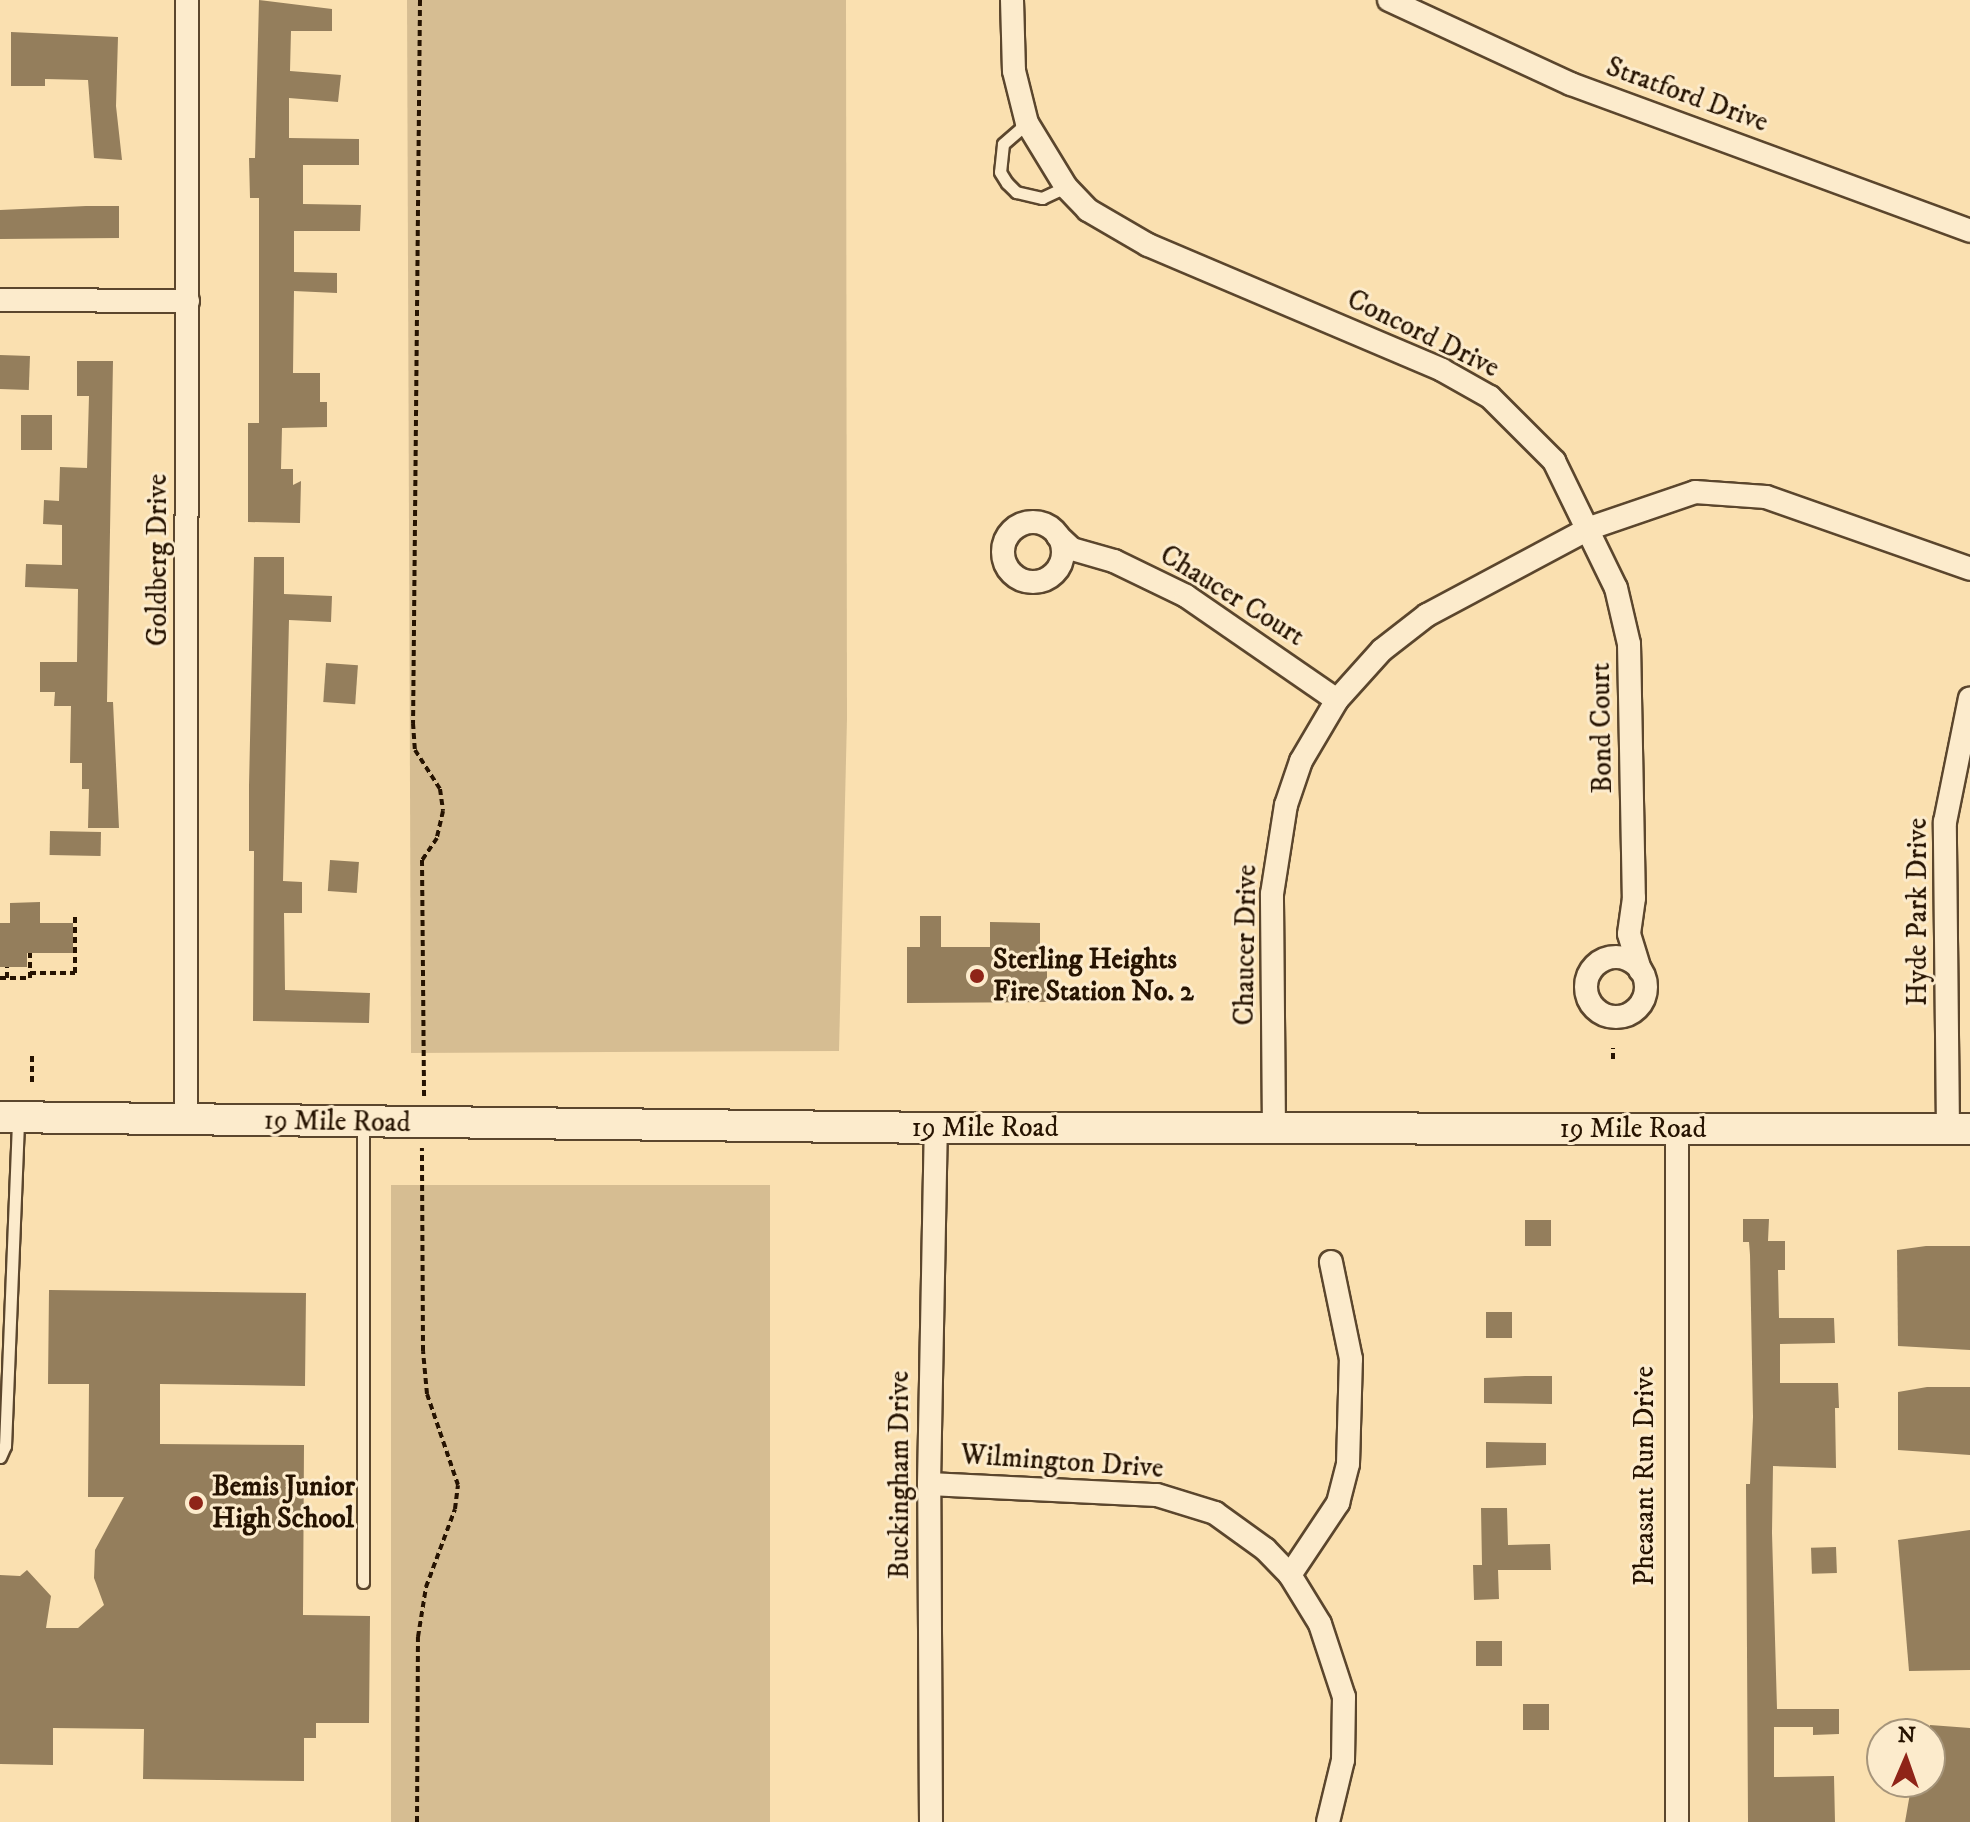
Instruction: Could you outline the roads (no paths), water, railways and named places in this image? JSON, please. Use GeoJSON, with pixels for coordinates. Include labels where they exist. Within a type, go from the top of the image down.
{"type":"FeatureCollection","features":[{"type":"Feature","properties":{"kind":"street","name":"Goldberg Drive"},"geometry":{"type":"LineString","coordinates":[[186,1119],[187,0]]}},
{"type":"Feature","properties":{"kind":"street","name":"Concord Drive"},"geometry":{"type":"LineString","coordinates":[[1012,0],[1014,71],[1027,123],[1066,187],[1113,226],[1442,370],[1490,397],[1527,429],[1554,461],[1590,528]]}},
{"type":"Feature","properties":{"kind":"street","name":"Stratford Drive"},"geometry":{"type":"LineString","coordinates":[[1389,0],[1571,84],[1970,231]]}},
{"type":"Feature","properties":{"kind":"street"},"geometry":{"type":"LineString","coordinates":[[0,300],[188,301]]}},
{"type":"Feature","properties":{"kind":"street"},"geometry":{"type":"LineString","coordinates":[[1590,528],[1662,500],[1730,492],[1802,508],[1970,569]]}},
{"type":"Feature","properties":{"kind":"street","name":"Chaucer Court"},"geometry":{"type":"LineString","coordinates":[[1088,555],[1055,573],[1026,581],[1009,571],[1003,552],[1009,534],[1025,523],[1044,524],[1088,555],[1125,566],[1186,596],[1337,700]]}},
{"type":"Feature","properties":{"kind":"street","name":"Chaucer Drive"},"geometry":{"type":"LineString","coordinates":[[1274,1130],[1277,856],[1301,761],[1337,700],[1382,650],[1427,615],[1590,528]]}},
{"type":"Feature","properties":{"kind":"street","name":"Bond Court"},"geometry":{"type":"LineString","coordinates":[[1590,528],[1616,588],[1629,644],[1634,898],[1629,934],[1646,989],[1638,1008],[1610,1017],[1593,1007],[1586,990],[1591,972],[1629,934]]}},
{"type":"Feature","properties":{"kind":"street"},"geometry":{"type":"LineString","coordinates":[[1055,573],[1063,554],[1058,536]]}},
{"type":"Feature","properties":{"kind":"street","name":"Hyde Park Drive"},"geometry":{"type":"LineString","coordinates":[[1959,1129],[1945,822],[1970,698]]}},
{"type":"Feature","properties":{"kind":"street"},"geometry":{"type":"LineString","coordinates":[[1605,959],[1624,960],[1640,970]]}},
{"type":"Feature","properties":{"kind":"street","name":"19 Mile Road"},"geometry":{"type":"LineString","coordinates":[[9,1117],[936,1128],[1959,1129]]}},
{"type":"Feature","properties":{"kind":"street","name":"Buckingham Drive"},"geometry":{"type":"LineString","coordinates":[[931,1822],[929,1484],[936,1128]]}},
{"type":"Feature","properties":{"kind":"street","name":"Pheasant Run Drive"},"geometry":{"type":"LineString","coordinates":[[1677,1129],[1677,1822]]}},
{"type":"Feature","properties":{"kind":"street"},"geometry":{"type":"LineString","coordinates":[[1290,1575],[1338,1503],[1348,1464],[1351,1359],[1331,1262]]}},
{"type":"Feature","properties":{"kind":"street","name":"Wilmington Drive"},"geometry":{"type":"LineString","coordinates":[[929,1484],[1157,1495],[1215,1513],[1254,1540],[1290,1575],[1320,1624],[1344,1697],[1343,1760],[1328,1822]]}},
{"type":"Feature","properties":{"kind":"lane"},"geometry":{"type":"LineString","coordinates":[[1027,123],[1003,144],[1000,172],[1016,192],[1042,198],[1066,187]]}},
{"type":"Feature","properties":{"kind":"lane"},"geometry":{"type":"LineString","coordinates":[[0,1457],[5,1446],[12,1274],[9,1117]]}},
{"type":"Feature","properties":{"kind":"lane"},"geometry":{"type":"LineString","coordinates":[[363,1122],[363,1582]]}},
{"type":"Feature","properties":{"kind":"place","name":"Sterling Heights Fire Station No. 2"},"geometry":{"type":"Point","coordinates":[977,976]}},
{"type":"Feature","properties":{"kind":"place","name":"Bemis Junior High School"},"geometry":{"type":"Point","coordinates":[196,1503]}}]}
